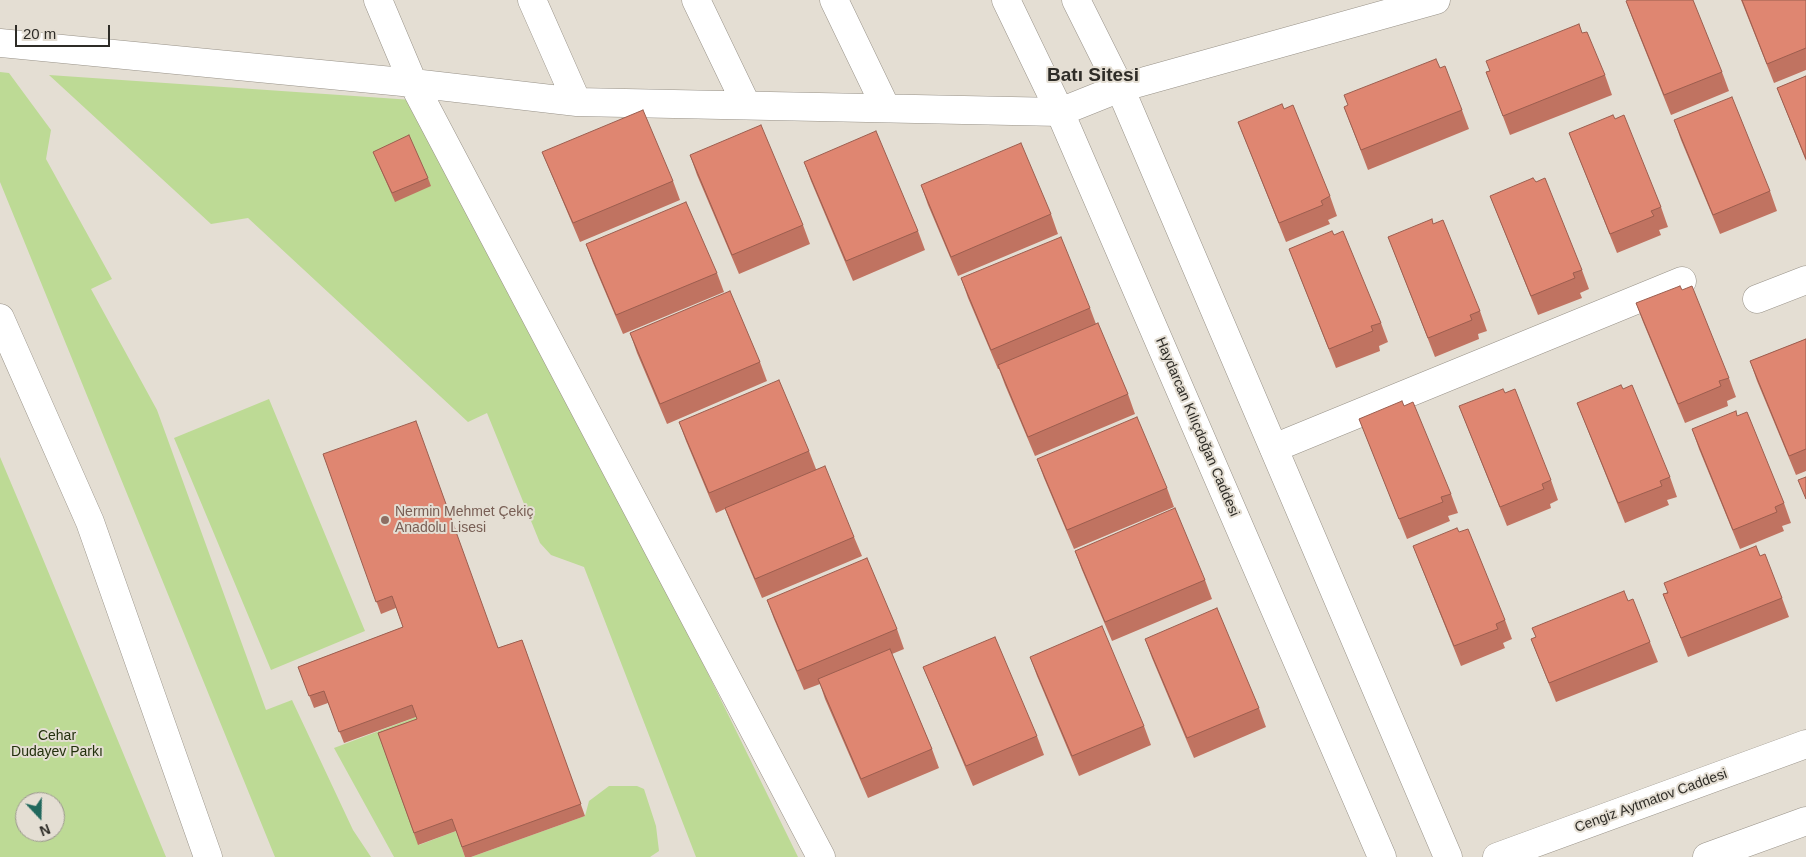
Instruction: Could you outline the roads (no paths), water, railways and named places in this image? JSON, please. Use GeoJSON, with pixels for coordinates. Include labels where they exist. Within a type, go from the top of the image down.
{"type":"FeatureCollection","features":[{"type":"Feature","properties":{"kind":"street"},"geometry":{"type":"LineString","coordinates":[[378,0],[413,83],[821,857]]}},
{"type":"Feature","properties":{"kind":"street"},"geometry":{"type":"LineString","coordinates":[[532,0],[577,102]]}},
{"type":"Feature","properties":{"kind":"street"},"geometry":{"type":"LineString","coordinates":[[696,0],[746,104]]}},
{"type":"Feature","properties":{"kind":"street"},"geometry":{"type":"LineString","coordinates":[[834,0],[886,108]]}},
{"type":"Feature","properties":{"kind":"street","name":"Haydarcan Kılıçdoğan Caddesi"},"geometry":{"type":"LineString","coordinates":[[1006,0],[1060,112],[1382,857]]}},
{"type":"Feature","properties":{"kind":"street"},"geometry":{"type":"LineString","coordinates":[[1076,0],[1120,88],[1448,857]]}},
{"type":"Feature","properties":{"kind":"street"},"geometry":{"type":"LineString","coordinates":[[0,43],[413,83],[577,102],[1060,112],[1120,88],[1436,0]]}},
{"type":"Feature","properties":{"kind":"street"},"geometry":{"type":"LineString","coordinates":[[1757,298],[1806,280]]}},
{"type":"Feature","properties":{"kind":"street"},"geometry":{"type":"LineString","coordinates":[[1274,448],[1682,281]]}},
{"type":"Feature","properties":{"kind":"street"},"geometry":{"type":"LineString","coordinates":[[0,318],[90,522],[208,857]]}},
{"type":"Feature","properties":{"kind":"street","name":"Cengiz Aytmatov Caddesi"},"geometry":{"type":"LineString","coordinates":[[1497,857],[1806,744]]}},
{"type":"Feature","properties":{"kind":"street"},"geometry":{"type":"LineString","coordinates":[[1706,857],[1806,821]]}},
{"type":"Feature","properties":{"kind":"place","name":"Nermin Mehmet Çekiç Anadolu Lisesi"},"geometry":{"type":"Point","coordinates":[385,520]}},
{"type":"Feature","properties":{"kind":"district","name":"Batı Sitesi"},"geometry":{"type":"Point","coordinates":[1093,76]}},
{"type":"Feature","properties":{"kind":"park label","name":"Cehar Dudayev Parkı"},"geometry":{"type":"Point","coordinates":[57,744]}}]}
